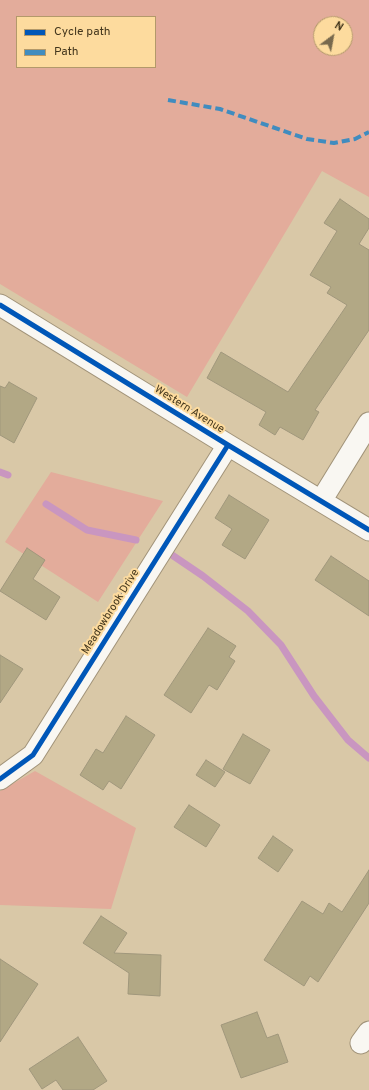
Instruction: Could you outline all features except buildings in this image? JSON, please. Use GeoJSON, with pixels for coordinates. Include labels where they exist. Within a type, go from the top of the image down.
{"type":"FeatureCollection","features":[{"type":"Feature","properties":{"kind":"street","name":"Western Avenue"},"geometry":{"type":"LineString","coordinates":[[0,304],[369,530]]}},
{"type":"Feature","properties":{"kind":"street"},"geometry":{"type":"LineString","coordinates":[[321,501],[369,423]]}},
{"type":"Feature","properties":{"kind":"street","name":"Meadowbrook Drive"},"geometry":{"type":"LineString","coordinates":[[0,779],[33,755],[228,445]]}},
{"type":"Feature","properties":{"kind":"shaded area"},"geometry":{"type":"Polygon","coordinates":[[[0,0],[369,0],[369,197],[322,171],[187,397],[0,284],[0,0]]]}},
{"type":"Feature","properties":{"kind":"shaded area"},"geometry":{"type":"Polygon","coordinates":[[[51,472],[163,501],[98,602],[5,542],[51,472]]]}},
{"type":"Feature","properties":{"kind":"shaded area"},"geometry":{"type":"Polygon","coordinates":[[[35,771],[136,828],[111,909],[0,905],[0,791],[35,771]]]}},
{"type":"Feature","properties":{"kind":"waterway"},"geometry":{"type":"LineString","coordinates":[[0,472],[8,475]]}},
{"type":"Feature","properties":{"kind":"waterway"},"geometry":{"type":"LineString","coordinates":[[46,504],[87,530],[136,540]]}},
{"type":"Feature","properties":{"kind":"waterway"},"geometry":{"type":"LineString","coordinates":[[172,555],[203,576],[248,611],[281,645],[314,696],[348,740],[369,758]]}},
{"type":"Feature","properties":{"kind":"marked path"},"geometry":{"type":"LineString","coordinates":[[168,100],[220,109],[307,139],[334,143],[355,139],[369,132]]}},
{"type":"Feature","properties":{"kind":"cycle path"},"geometry":{"type":"LineString","coordinates":[[0,305],[369,530]]}},
{"type":"Feature","properties":{"kind":"cycle path"},"geometry":{"type":"LineString","coordinates":[[0,779],[33,755],[228,445]]}}]}
